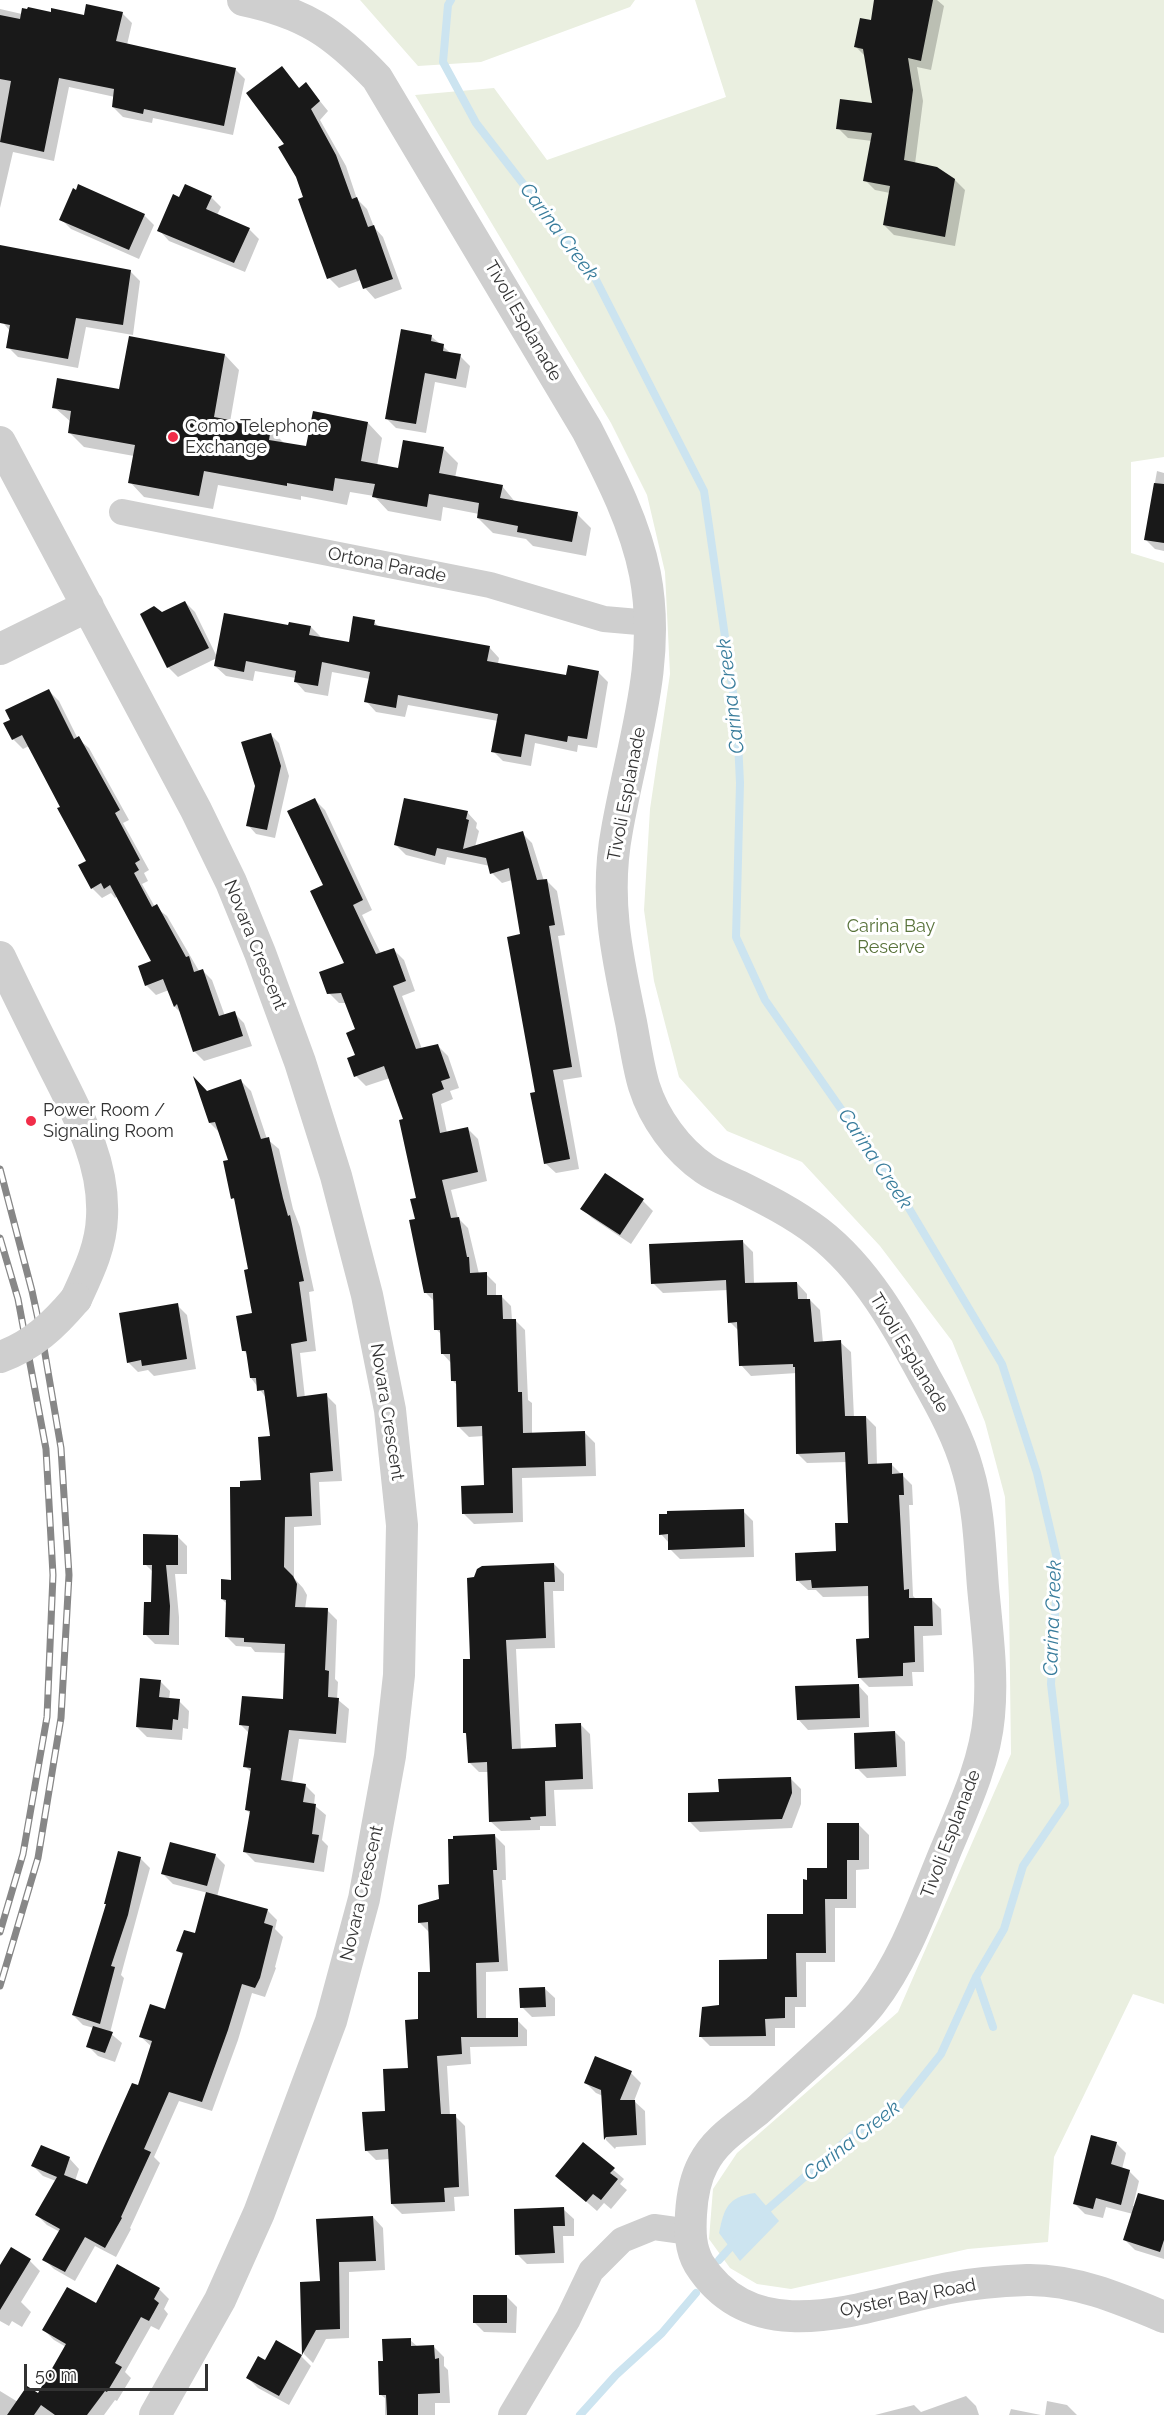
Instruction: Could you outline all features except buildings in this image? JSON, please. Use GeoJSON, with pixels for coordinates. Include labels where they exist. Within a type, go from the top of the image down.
{"type":"FeatureCollection","features":[{"type":"Feature","properties":{"kind":"street","name":"Tivoli Esplanade"},"geometry":{"type":"LineString","coordinates":[[243,0],[288,12],[320,28],[348,48],[377,78],[557,379],[606,468],[636,541],[646,578],[650,623],[649,666],[645,701],[616,834],[611,908],[614,945],[645,1089],[662,1123],[680,1148],[706,1169],[786,1210],[824,1236],[881,1301],[947,1416],[968,1471],[977,1517],[992,1686],[988,1732],[971,1787],[920,1914],[886,1982],[867,2010],[714,2146],[700,2168],[692,2196],[690,2232]]}},
{"type":"Feature","properties":{"kind":"street","name":"Novara Crescent"},"geometry":{"type":"LineString","coordinates":[[0,442],[196,810],[231,882],[260,953],[300,1062],[336,1176],[367,1294],[390,1410],[402,1525],[399,1675],[390,1756],[364,1899],[334,2010],[254,2224],[220,2300],[155,2415]]}},
{"type":"Feature","properties":{"kind":"street","name":"Ortona Parade"},"geometry":{"type":"LineString","coordinates":[[122,512],[490,585],[604,619],[650,623]]}},
{"type":"Feature","properties":{"kind":"street"},"geometry":{"type":"LineString","coordinates":[[0,649],[88,606]]}},
{"type":"Feature","properties":{"kind":"street"},"geometry":{"type":"LineString","coordinates":[[0,957],[75,1109],[97,1165],[102,1217],[98,1246],[76,1299],[36,1340],[0,1357]]}},
{"type":"Feature","properties":{"kind":"street"},"geometry":{"type":"LineString","coordinates":[[511,2415],[568,2319],[591,2271],[622,2240],[654,2226],[690,2232]]}},
{"type":"Feature","properties":{"kind":"street","name":"Oyster Bay Road"},"geometry":{"type":"LineString","coordinates":[[690,2232],[693,2255],[709,2277],[726,2294],[752,2311],[772,2316],[809,2317],[958,2286],[1032,2280],[1053,2281],[1084,2289],[1134,2304],[1164,2317]]}},
{"type":"Feature","properties":{"kind":"green space"},"geometry":{"type":"Polygon","coordinates":[[[360,0],[635,0],[630,7],[481,62],[418,66],[360,0]]]}},
{"type":"Feature","properties":{"kind":"green space","name":"Carina Bay Reserve"},"geometry":{"type":"Polygon","coordinates":[[[695,0],[1164,0],[1164,457],[1131,462],[1131,553],[1164,563],[1164,2004],[1133,1994],[1054,2157],[1048,2242],[968,2249],[791,2289],[757,2284],[730,2268],[709,2239],[713,2189],[737,2153],[898,2012],[1011,1754],[1005,1497],[985,1422],[952,1341],[880,1246],[802,1162],[727,1131],[679,1077],[654,981],[644,910],[650,809],[670,674],[665,572],[647,495],[611,423],[415,95],[494,88],[547,160],[726,97],[695,0]]]}},
{"type":"Feature","properties":{"kind":"water"},"geometry":{"type":"Polygon","coordinates":[[[755,2193],[779,2221],[740,2261],[719,2233],[728,2206],[738,2198],[755,2193]]]}},
{"type":"Feature","properties":{"kind":"waterway","name":"Carina Creek"},"geometry":{"type":"LineString","coordinates":[[451,0],[448,5],[443,62],[476,123],[593,274],[704,491],[737,720],[740,783],[736,937],[765,1000],[901,1195],[1002,1364],[1037,1473],[1058,1563],[1051,1684],[1065,1804],[1023,1866],[1004,1929],[976,1977],[941,2054],[898,2108],[856,2132],[761,2215]]}},
{"type":"Feature","properties":{"kind":"waterway"},"geometry":{"type":"LineString","coordinates":[[976,1977],[993,2027]]}},
{"type":"Feature","properties":{"kind":"waterway","name":"Carina Creek"},"geometry":{"type":"LineString","coordinates":[[719,2260],[736,2241]]}},
{"type":"Feature","properties":{"kind":"waterway","name":"Carina Creek"},"geometry":{"type":"LineString","coordinates":[[580,2415],[616,2375],[662,2333],[696,2293]]}},
{"type":"Feature","properties":{"kind":"railway"},"geometry":{"type":"LineString","coordinates":[[0,1169],[43,1342],[61,1448],[69,1575],[61,1718],[38,1858],[0,1986]]}},
{"type":"Feature","properties":{"kind":"railway"},"geometry":{"type":"LineString","coordinates":[[0,1238],[18,1299],[46,1449],[53,1575],[47,1717],[23,1854],[0,1932]]}},
{"type":"Feature","properties":{"kind":"place","name":"Como Telephone Exchange"},"geometry":{"type":"Point","coordinates":[173,437]}},
{"type":"Feature","properties":{"kind":"place","name":"Power Room / Signaling Room"},"geometry":{"type":"Point","coordinates":[31,1121]}}]}
